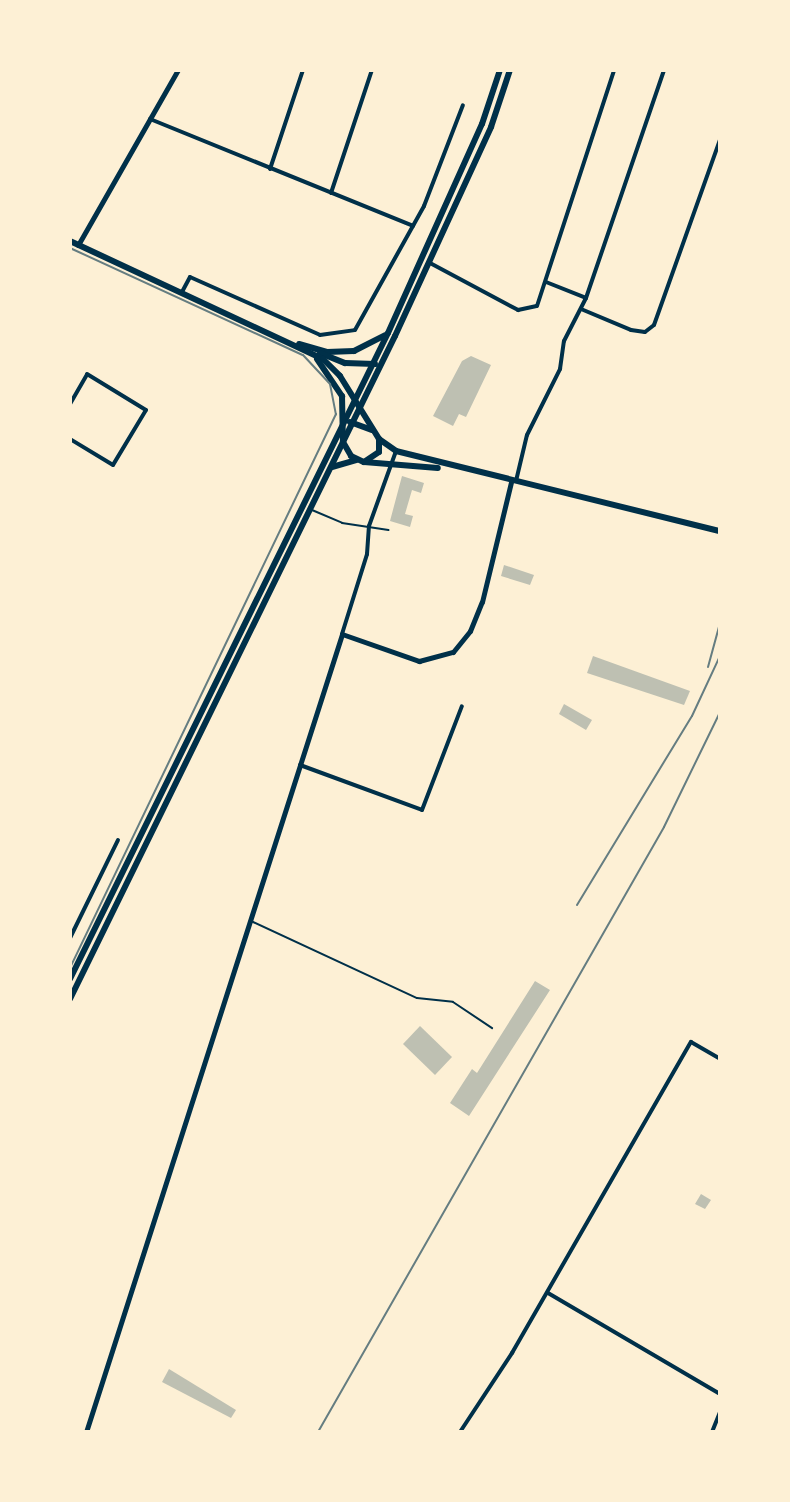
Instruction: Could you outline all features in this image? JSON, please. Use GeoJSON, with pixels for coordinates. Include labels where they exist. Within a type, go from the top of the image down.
{"type":"FeatureCollection","features":[{"type":"Feature","properties":{"kind":"main road"},"geometry":{"type":"LineString","coordinates":[[70,979],[388,333],[482,124],[500,70]]}},
{"type":"Feature","properties":{"kind":"main road"},"geometry":{"type":"LineString","coordinates":[[70,999],[430,263],[491,127],[510,70]]}},
{"type":"Feature","properties":{"kind":"main road"},"geometry":{"type":"LineString","coordinates":[[70,241],[345,363],[372,365],[382,362]]}},
{"type":"Feature","properties":{"kind":"main road"},"geometry":{"type":"LineString","coordinates":[[299,344],[327,352],[354,351],[388,333]]}},
{"type":"Feature","properties":{"kind":"main road"},"geometry":{"type":"LineString","coordinates":[[299,344],[335,369],[372,430],[396,451],[448,468],[720,531]]}},
{"type":"Feature","properties":{"kind":"main road"},"geometry":{"type":"LineString","coordinates":[[299,344],[335,381],[344,424],[343,442],[356,460]]}},
{"type":"Feature","properties":{"kind":"main road"},"geometry":{"type":"LineString","coordinates":[[344,424],[353,422],[372,430]]}},
{"type":"Feature","properties":{"kind":"main road"},"geometry":{"type":"LineString","coordinates":[[364,462],[379,452],[379,439]]}},
{"type":"Feature","properties":{"kind":"main road"},"geometry":{"type":"LineString","coordinates":[[330,470],[356,460],[448,468]]}},
{"type":"Feature","properties":{"kind":"street"},"geometry":{"type":"LineString","coordinates":[[78,245],[178,70]]}},
{"type":"Feature","properties":{"kind":"street"},"geometry":{"type":"LineString","coordinates":[[270,169],[303,70]]}},
{"type":"Feature","properties":{"kind":"street"},"geometry":{"type":"LineString","coordinates":[[331,193],[372,70]]}},
{"type":"Feature","properties":{"kind":"street"},"geometry":{"type":"LineString","coordinates":[[430,263],[524,312],[537,306],[614,70]]}},
{"type":"Feature","properties":{"kind":"street"},"geometry":{"type":"LineString","coordinates":[[342,634],[419,661],[453,652],[470,631],[482,602],[527,435],[560,369],[564,341],[586,298],[664,70]]}},
{"type":"Feature","properties":{"kind":"street"},"geometry":{"type":"LineString","coordinates":[[182,292],[190,277],[318,334],[345,334],[365,319],[413,226],[463,105]]}},
{"type":"Feature","properties":{"kind":"street"},"geometry":{"type":"LineString","coordinates":[[150,119],[413,226]]}},
{"type":"Feature","properties":{"kind":"street"},"geometry":{"type":"LineString","coordinates":[[581,309],[631,330],[645,332],[654,325],[720,140]]}},
{"type":"Feature","properties":{"kind":"street"},"geometry":{"type":"LineString","coordinates":[[546,282],[586,298]]}},
{"type":"Feature","properties":{"kind":"street"},"geometry":{"type":"LineString","coordinates":[[70,404],[87,374],[146,410],[113,465],[70,439]]}},
{"type":"Feature","properties":{"kind":"street"},"geometry":{"type":"LineString","coordinates":[[86,1432],[342,634],[367,554],[369,526],[396,451]]}},
{"type":"Feature","properties":{"kind":"street"},"geometry":{"type":"LineString","coordinates":[[300,765],[422,810],[462,706]]}},
{"type":"Feature","properties":{"kind":"street"},"geometry":{"type":"LineString","coordinates":[[70,938],[118,840]]}},
{"type":"Feature","properties":{"kind":"street"},"geometry":{"type":"LineString","coordinates":[[460,1432],[464,1421],[476,1414],[548,1293],[691,1042],[720,1059]]}},
{"type":"Feature","properties":{"kind":"street"},"geometry":{"type":"LineString","coordinates":[[548,1293],[720,1394]]}},
{"type":"Feature","properties":{"kind":"street"},"geometry":{"type":"LineString","coordinates":[[712,1432],[720,1412]]}},
{"type":"Feature","properties":{"kind":"lane"},"geometry":{"type":"LineString","coordinates":[[305,501],[310,509],[342,523],[388,530]]}},
{"type":"Feature","properties":{"kind":"lane"},"geometry":{"type":"LineString","coordinates":[[250,920],[417,998],[453,1002],[492,1028]]}},
{"type":"Feature","properties":{"kind":"building"},"geometry":{"type":"Polygon","coordinates":[[[471,356],[491,365],[466,417],[459,414],[453,426],[433,416],[462,361],[471,356]]]}},
{"type":"Feature","properties":{"kind":"building"},"geometry":{"type":"Polygon","coordinates":[[[402,476],[424,483],[421,493],[412,490],[405,514],[413,516],[410,527],[390,521],[402,476]]]}},
{"type":"Feature","properties":{"kind":"building"},"geometry":{"type":"Polygon","coordinates":[[[504,565],[534,575],[530,585],[501,576],[504,565]]]}},
{"type":"Feature","properties":{"kind":"building"},"geometry":{"type":"Polygon","coordinates":[[[593,656],[690,691],[684,705],[587,673],[593,656]]]}},
{"type":"Feature","properties":{"kind":"building"},"geometry":{"type":"Polygon","coordinates":[[[564,704],[592,720],[586,730],[559,714],[564,704]]]}},
{"type":"Feature","properties":{"kind":"building"},"geometry":{"type":"Polygon","coordinates":[[[535,981],[550,990],[469,1116],[450,1103],[472,1069],[477,1073],[535,981]]]}},
{"type":"Feature","properties":{"kind":"building"},"geometry":{"type":"Polygon","coordinates":[[[420,1026],[452,1057],[435,1075],[403,1044],[420,1026]]]}},
{"type":"Feature","properties":{"kind":"building"},"geometry":{"type":"Polygon","coordinates":[[[701,1194],[711,1200],[705,1209],[695,1204],[701,1194]]]}},
{"type":"Feature","properties":{"kind":"building"},"geometry":{"type":"Polygon","coordinates":[[[169,1369],[236,1410],[231,1418],[162,1382],[169,1369]]]}},
{"type":"Feature","properties":{"kind":"tram line"},"geometry":{"type":"LineString","coordinates":[[70,248],[303,355],[330,384],[336,414],[70,968]]}},
{"type":"Feature","properties":{"kind":"railway"},"geometry":{"type":"LineString","coordinates":[[708,667],[720,623]]}},
{"type":"Feature","properties":{"kind":"railway"},"geometry":{"type":"LineString","coordinates":[[577,905],[692,716],[720,656]]}},
{"type":"Feature","properties":{"kind":"railway"},"geometry":{"type":"LineString","coordinates":[[318,1432],[664,827],[720,712]]}}]}
